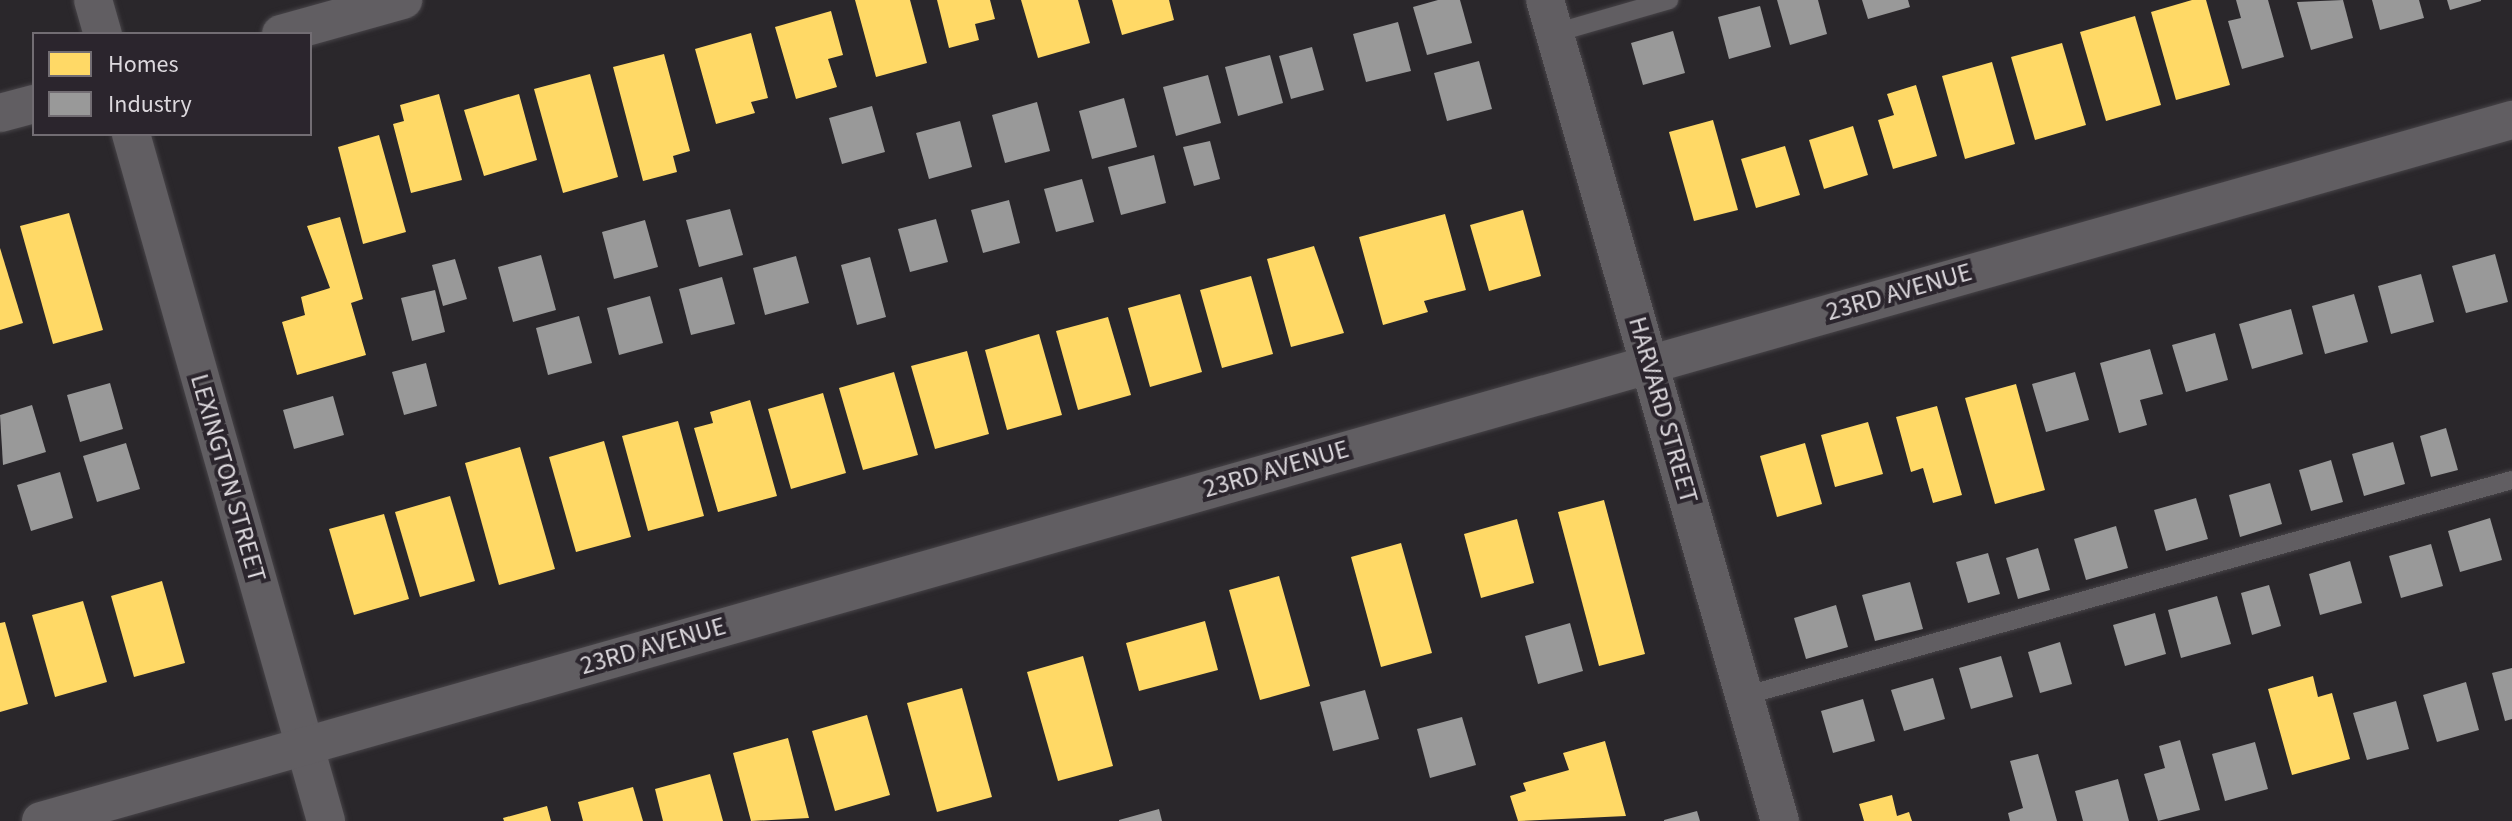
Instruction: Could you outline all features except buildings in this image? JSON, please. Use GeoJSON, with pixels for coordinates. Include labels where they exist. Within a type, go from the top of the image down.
{"type":"FeatureCollection","features":[{"type":"Feature","properties":{"kind":"street"},"geometry":{"type":"LineString","coordinates":[[93,0],[102,32]]}},
{"type":"Feature","properties":{"kind":"street"},"geometry":{"type":"LineString","coordinates":[[288,32],[403,0]]}},
{"type":"Feature","properties":{"kind":"street","name":"HARVARD STREET"},"geometry":{"type":"LineString","coordinates":[[1550,16],[1780,821]]}},
{"type":"Feature","properties":{"kind":"street"},"geometry":{"type":"LineString","coordinates":[[0,113],[32,105]]}},
{"type":"Feature","properties":{"kind":"street","name":"23RD AVENUE"},"geometry":{"type":"LineString","coordinates":[[41,821],[2512,120]]}},
{"type":"Feature","properties":{"kind":"street","name":"LEXINGTON STREET"},"geometry":{"type":"LineString","coordinates":[[132,136],[326,821]]}},
{"type":"Feature","properties":{"kind":"lane"},"geometry":{"type":"LineString","coordinates":[[1550,16],[1669,0]]}},
{"type":"Feature","properties":{"kind":"lane"},"geometry":{"type":"LineString","coordinates":[[1744,696],[2512,480]]}}]}
